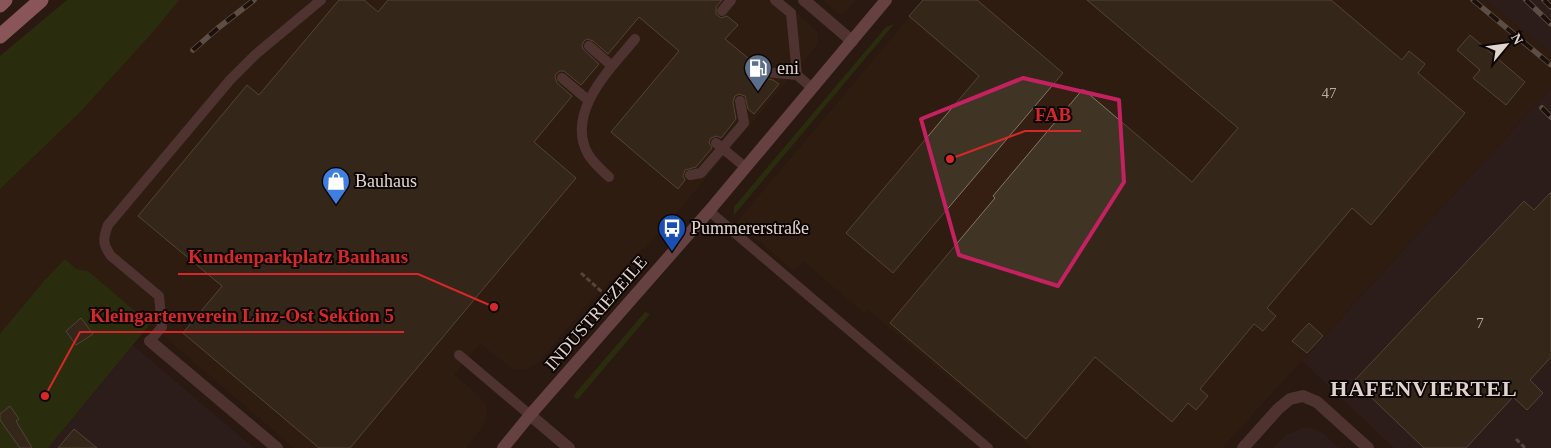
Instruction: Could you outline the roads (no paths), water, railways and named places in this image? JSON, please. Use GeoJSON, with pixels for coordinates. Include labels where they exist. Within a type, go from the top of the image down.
{"type":"FeatureCollection","features":[{"type":"Feature","properties":{"kind":"highway"},"geometry":{"type":"LineString","coordinates":[[0,4],[5,0]]}},
{"type":"Feature","properties":{"kind":"highway"},"geometry":{"type":"LineString","coordinates":[[0,36],[41,0]]}},
{"type":"Feature","properties":{"kind":"main road","name":"INDUSTRIEZEILE"},"geometry":{"type":"LineString","coordinates":[[503,448],[530,414],[709,211],[886,0]]}},
{"type":"Feature","properties":{"kind":"street"},"geometry":{"type":"LineString","coordinates":[[804,0],[852,41]]}},
{"type":"Feature","properties":{"kind":"street"},"geometry":{"type":"LineString","coordinates":[[150,341],[277,448]]}},
{"type":"Feature","properties":{"kind":"street"},"geometry":{"type":"LineString","coordinates":[[1243,448],[1290,399],[1303,396],[1316,402],[1368,448]]}},
{"type":"Feature","properties":{"kind":"street"},"geometry":{"type":"LineString","coordinates":[[530,414],[569,448]]}},
{"type":"Feature","properties":{"kind":"lane"},"geometry":{"type":"LineString","coordinates":[[150,341],[162,327],[160,296],[111,256],[103,238],[108,225],[230,80],[255,55],[321,0]]}},
{"type":"Feature","properties":{"kind":"lane"},"geometry":{"type":"LineString","coordinates":[[722,11],[731,0]]}},
{"type":"Feature","properties":{"kind":"lane"},"geometry":{"type":"LineString","coordinates":[[775,0],[791,13],[797,75]]}},
{"type":"Feature","properties":{"kind":"lane"},"geometry":{"type":"LineString","coordinates":[[609,177],[588,154],[582,139],[582,122],[595,88],[635,38]]}},
{"type":"Feature","properties":{"kind":"lane"},"geometry":{"type":"LineString","coordinates":[[589,46],[612,66]]}},
{"type":"Feature","properties":{"kind":"lane"},"geometry":{"type":"LineString","coordinates":[[764,72],[797,75],[812,88]]}},
{"type":"Feature","properties":{"kind":"lane"},"geometry":{"type":"LineString","coordinates":[[562,78],[589,101]]}},
{"type":"Feature","properties":{"kind":"lane"},"geometry":{"type":"LineString","coordinates":[[690,175],[701,173],[719,146],[744,122],[740,101]]}},
{"type":"Feature","properties":{"kind":"lane"},"geometry":{"type":"LineString","coordinates":[[719,146],[745,167]]}},
{"type":"Feature","properties":{"kind":"lane"},"geometry":{"type":"LineString","coordinates":[[709,211],[988,448]]}},
{"type":"Feature","properties":{"kind":"lane"},"geometry":{"type":"LineString","coordinates":[[459,354],[530,414]]}},
{"type":"Feature","properties":{"kind":"railway"},"geometry":{"type":"LineString","coordinates":[[193,50],[254,0]]}},
{"type":"Feature","properties":{"kind":"railway"},"geometry":{"type":"LineString","coordinates":[[1473,0],[1551,65]]}},
{"type":"Feature","properties":{"kind":"railway"},"geometry":{"type":"LineString","coordinates":[[1526,0],[1551,24]]}},
{"type":"Feature","properties":{"kind":"railway"},"geometry":{"type":"LineString","coordinates":[[1544,0],[1551,7]]}},
{"type":"Feature","properties":{"kind":"railway"},"geometry":{"type":"LineString","coordinates":[[1542,108],[1551,117]]}},
{"type":"Feature","properties":{"kind":"place","name":"eni"},"geometry":{"type":"Point","coordinates":[758,92]}},
{"type":"Feature","properties":{"kind":"place","name":"FAB"},"geometry":{"type":"Point","coordinates":[950,159]}},
{"type":"Feature","properties":{"kind":"place","name":"Bauhaus"},"geometry":{"type":"Point","coordinates":[336,205]}},
{"type":"Feature","properties":{"kind":"place","name":"Pummererstraße"},"geometry":{"type":"Point","coordinates":[672,252]}},
{"type":"Feature","properties":{"kind":"place","name":"Kundenparkplatz Bauhaus"},"geometry":{"type":"Point","coordinates":[494,307]}},
{"type":"Feature","properties":{"kind":"place","name":"Kleingartenverein Linz-Ost Sektion 5"},"geometry":{"type":"Point","coordinates":[45,396]}},
{"type":"Feature","properties":{"kind":"district","name":"HAFENVIERTEL"},"geometry":{"type":"Point","coordinates":[1424,388]}}]}
